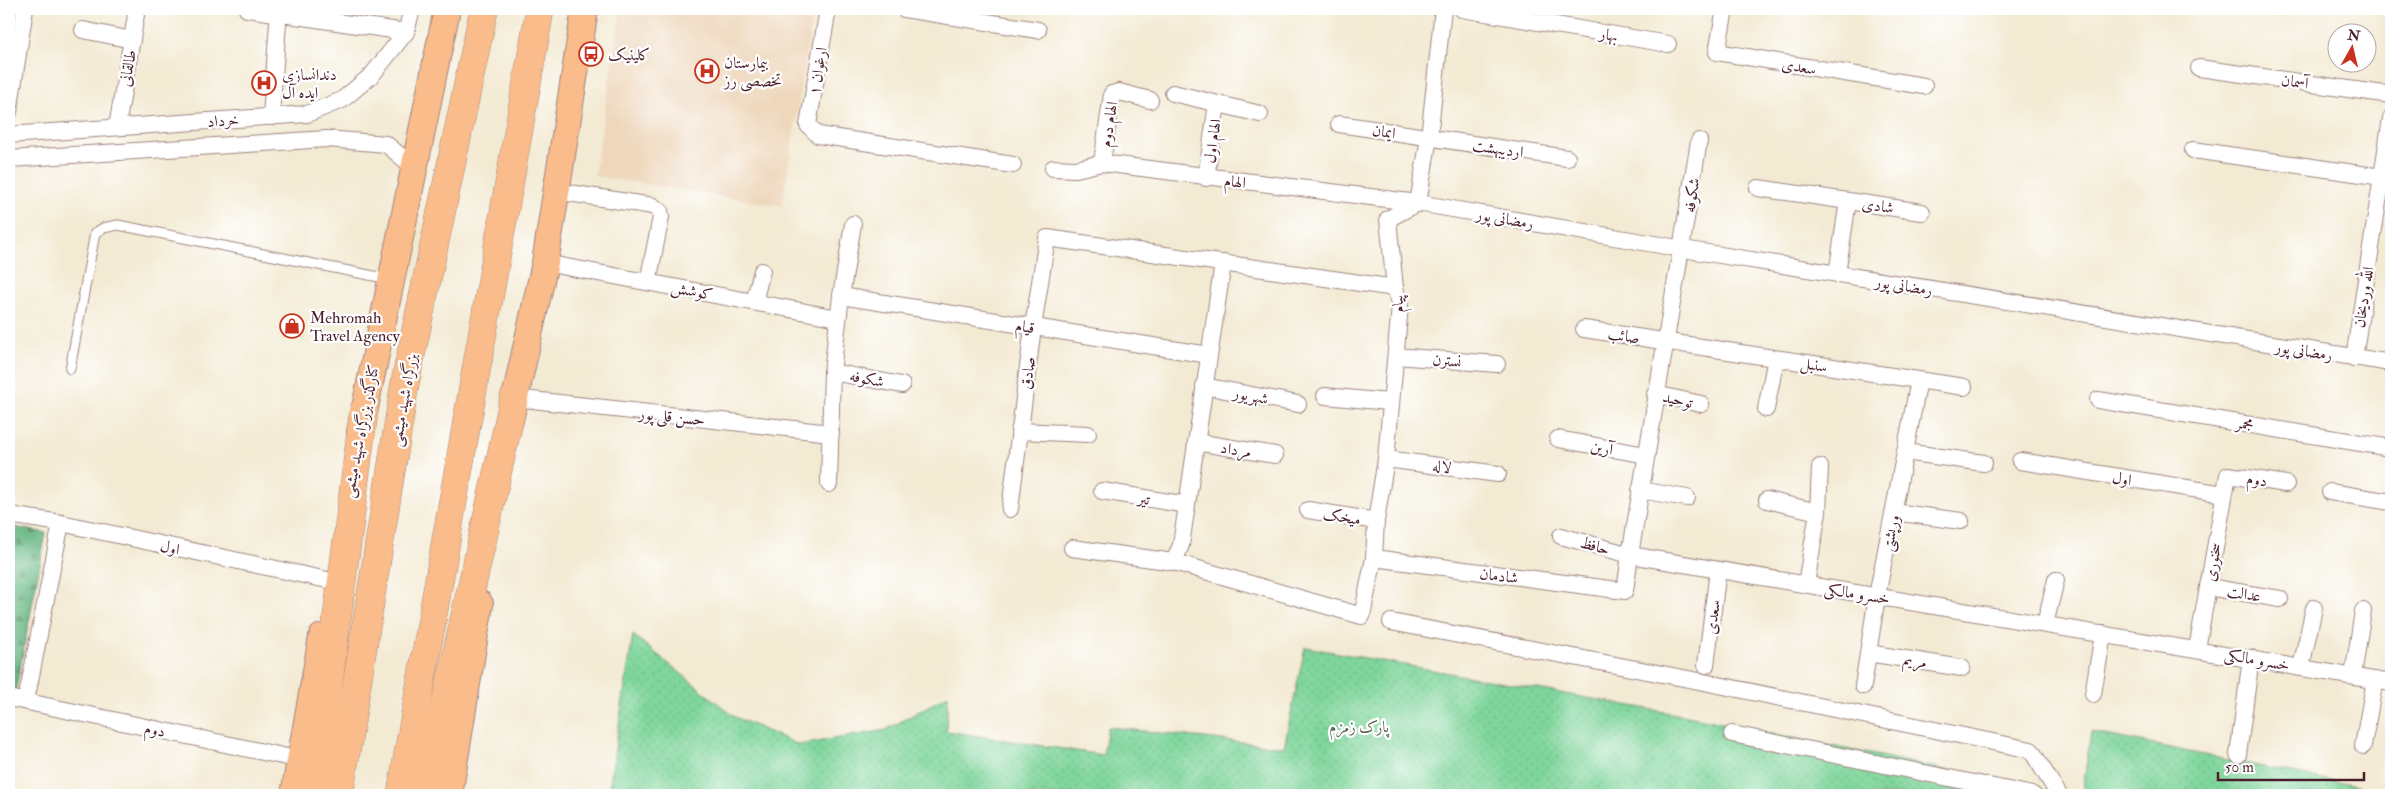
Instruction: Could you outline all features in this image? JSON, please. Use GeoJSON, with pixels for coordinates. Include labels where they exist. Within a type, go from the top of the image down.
{"type":"FeatureCollection","features":[{"type":"Feature","properties":{"kind":"highway","name":"بزرگراه شهید میثمی"},"geometry":{"type":"LineString","coordinates":[[339,795],[405,383],[484,9]]}},
{"type":"Feature","properties":{"kind":"highway"},"geometry":{"type":"LineString","coordinates":[[401,795],[540,9]]}},
{"type":"Feature","properties":{"kind":"highway"},"geometry":{"type":"LineString","coordinates":[[425,795],[514,398]]}},
{"type":"Feature","properties":{"kind":"highway"},"geometry":{"type":"LineString","coordinates":[[314,795],[364,410]]}},
{"type":"Feature","properties":{"kind":"main road","name":"کنارگذر بزرگراه شهید میثمی"},"geometry":{"type":"LineString","coordinates":[[294,795],[364,410],[447,9]]}},
{"type":"Feature","properties":{"kind":"main road"},"geometry":{"type":"LineString","coordinates":[[448,795],[514,398],[545,262],[585,9]]}},
{"type":"Feature","properties":{"kind":"street"},"geometry":{"type":"LineString","coordinates":[[9,112],[25,9]]}},
{"type":"Feature","properties":{"kind":"street","name":"طالقانی"},"geometry":{"type":"LineString","coordinates":[[117,127],[137,9]]}},
{"type":"Feature","properties":{"kind":"street"},"geometry":{"type":"LineString","coordinates":[[247,9],[278,11],[406,32]]}},
{"type":"Feature","properties":{"kind":"street","name":"خرداد"},"geometry":{"type":"LineString","coordinates":[[9,135],[307,114],[342,100],[372,75],[406,32],[412,9]]}},
{"type":"Feature","properties":{"kind":"street","name":"ارغوان ۱"},"geometry":{"type":"LineString","coordinates":[[828,9],[808,125],[812,132],[818,135],[1013,165]]}},
{"type":"Feature","properties":{"kind":"street"},"geometry":{"type":"LineString","coordinates":[[904,9],[1038,30]]}},
{"type":"Feature","properties":{"kind":"street"},"geometry":{"type":"LineString","coordinates":[[1418,203],[1429,138],[1444,9]]}},
{"type":"Feature","properties":{"kind":"street","name":"بهار"},"geometry":{"type":"LineString","coordinates":[[1462,9],[1668,44]]}},
{"type":"Feature","properties":{"kind":"street","name":"سعدی"},"geometry":{"type":"LineString","coordinates":[[1725,9],[1716,52],[1924,86]]}},
{"type":"Feature","properties":{"kind":"street"},"geometry":{"type":"LineString","coordinates":[[272,117],[278,11]]}},
{"type":"Feature","properties":{"kind":"street"},"geometry":{"type":"LineString","coordinates":[[84,30],[132,40]]}},
{"type":"Feature","properties":{"kind":"street","name":"آسمان"},"geometry":{"type":"LineString","coordinates":[[2199,68],[2391,95]]}},
{"type":"Feature","properties":{"kind":"street","name":"الهام دوم"},"geometry":{"type":"LineString","coordinates":[[1102,163],[1112,94],[1119,92],[1150,100]]}},
{"type":"Feature","properties":{"kind":"street"},"geometry":{"type":"LineString","coordinates":[[1173,93],[1260,114]]}},
{"type":"Feature","properties":{"kind":"street","name":"الهام اول"},"geometry":{"type":"LineString","coordinates":[[1206,178],[1217,104]]}},
{"type":"Feature","properties":{"kind":"street","name":"الله وردیخان"},"geometry":{"type":"LineString","coordinates":[[2354,358],[2391,118]]}},
{"type":"Feature","properties":{"kind":"street","name":"ایمان"},"geometry":{"type":"LineString","coordinates":[[1339,124],[1429,138]]}},
{"type":"Feature","properties":{"kind":"street","name":"خرداد"},"geometry":{"type":"LineString","coordinates":[[9,159],[327,138],[386,144],[415,168]]}},
{"type":"Feature","properties":{"kind":"street","name":"اردیبهشت"},"geometry":{"type":"LineString","coordinates":[[1429,138],[1567,158]]}},
{"type":"Feature","properties":{"kind":"street","name":"شکوفه"},"geometry":{"type":"LineString","coordinates":[[1683,249],[1699,142]]}},
{"type":"Feature","properties":{"kind":"street"},"geometry":{"type":"LineString","coordinates":[[2194,150],[2382,177]]}},
{"type":"Feature","properties":{"kind":"street","name":"الهام"},"geometry":{"type":"LineString","coordinates":[[1054,168],[1076,169],[1102,163],[1206,178],[1418,203]]}},
{"type":"Feature","properties":{"kind":"street"},"geometry":{"type":"LineString","coordinates":[[1758,188],[1848,201]]}},
{"type":"Feature","properties":{"kind":"street"},"geometry":{"type":"LineString","coordinates":[[556,191],[653,206],[660,211],[661,217],[648,282]]}},
{"type":"Feature","properties":{"kind":"street","name":"شادی"},"geometry":{"type":"LineString","coordinates":[[1837,274],[1848,201],[1922,212]]}},
{"type":"Feature","properties":{"kind":"street","name":"رمضانی پور"},"geometry":{"type":"LineString","coordinates":[[1418,203],[1683,249],[2391,363]]}},
{"type":"Feature","properties":{"kind":"street","name":"پیام"},"geometry":{"type":"LineString","coordinates":[[1174,562],[1362,616],[1374,558],[1376,521],[1386,459],[1400,306],[1395,288],[1388,219],[1418,203]]}},
{"type":"Feature","properties":{"kind":"street"},"geometry":{"type":"LineString","coordinates":[[829,484],[832,372],[841,296],[853,224]]}},
{"type":"Feature","properties":{"kind":"street","name":"صادق"},"geometry":{"type":"LineString","coordinates":[[1010,509],[1033,328],[1047,238],[1223,262]]}},
{"type":"Feature","properties":{"kind":"street"},"geometry":{"type":"LineString","coordinates":[[1630,555],[1664,342],[1683,249]]}},
{"type":"Feature","properties":{"kind":"street","name":"کوشش"},"geometry":{"type":"LineString","coordinates":[[545,262],[838,318]]}},
{"type":"Feature","properties":{"kind":"street"},"geometry":{"type":"LineString","coordinates":[[1072,548],[1174,562],[1181,545],[1223,262],[1395,288]]}},
{"type":"Feature","properties":{"kind":"street"},"geometry":{"type":"LineString","coordinates":[[754,302],[762,271]]}},
{"type":"Feature","properties":{"kind":"street","name":"قیام"},"geometry":{"type":"LineString","coordinates":[[841,296],[1209,355]]}},
{"type":"Feature","properties":{"kind":"street","name":"صائب"},"geometry":{"type":"LineString","coordinates":[[1584,329],[1664,342]]}},
{"type":"Feature","properties":{"kind":"street","name":"سنبل"},"geometry":{"type":"LineString","coordinates":[[1664,342],[1964,387]]}},
{"type":"Feature","properties":{"kind":"street","name":"نسترن"},"geometry":{"type":"LineString","coordinates":[[1396,356],[1497,364]]}},
{"type":"Feature","properties":{"kind":"street"},"geometry":{"type":"LineString","coordinates":[[1766,409],[1776,358]]}},
{"type":"Feature","properties":{"kind":"street","name":"شکوفه"},"geometry":{"type":"LineString","coordinates":[[832,372],[902,385]]}},
{"type":"Feature","properties":{"kind":"street","name":"ورپشتی"},"geometry":{"type":"LineString","coordinates":[[1863,686],[1877,596],[1919,380]]}},
{"type":"Feature","properties":{"kind":"street","name":"شهریور"},"geometry":{"type":"LineString","coordinates":[[1204,386],[1298,404]]}},
{"type":"Feature","properties":{"kind":"street","name":"توحید"},"geometry":{"type":"LineString","coordinates":[[1655,394],[1701,404]]}},
{"type":"Feature","properties":{"kind":"street"},"geometry":{"type":"LineString","coordinates":[[1325,396],[1390,402]]}},
{"type":"Feature","properties":{"kind":"street","name":"حسن قلی پور"},"geometry":{"type":"LineString","coordinates":[[514,398],[831,433]]}},
{"type":"Feature","properties":{"kind":"street","name":"مجمر"},"geometry":{"type":"LineString","coordinates":[[2098,400],[2391,448]]}},
{"type":"Feature","properties":{"kind":"street"},"geometry":{"type":"LineString","coordinates":[[1020,431],[1088,434]]}},
{"type":"Feature","properties":{"kind":"street","name":"آرین"},"geometry":{"type":"LineString","coordinates":[[1558,439],[1646,455]]}},
{"type":"Feature","properties":{"kind":"street","name":"مرداد"},"geometry":{"type":"LineString","coordinates":[[1196,442],[1275,455]]}},
{"type":"Feature","properties":{"kind":"street"},"geometry":{"type":"LineString","coordinates":[[1905,452],[1984,463]]}},
{"type":"Feature","properties":{"kind":"street","name":"لاله"},"geometry":{"type":"LineString","coordinates":[[1386,459],[1498,474]]}},
{"type":"Feature","properties":{"kind":"street","name":"اول"},"geometry":{"type":"LineString","coordinates":[[2020,461],[2224,494]]}},
{"type":"Feature","properties":{"kind":"street"},"geometry":{"type":"LineString","coordinates":[[1806,584],[1818,512],[1820,467]]}},
{"type":"Feature","properties":{"kind":"street","name":"سخنوری"},"geometry":{"type":"LineString","coordinates":[[2197,649],[2228,475]]}},
{"type":"Feature","properties":{"kind":"street","name":"دوم"},"geometry":{"type":"LineString","coordinates":[[2228,475],[2286,484]]}},
{"type":"Feature","properties":{"kind":"street"},"geometry":{"type":"LineString","coordinates":[[1640,490],[1687,498]]}},
{"type":"Feature","properties":{"kind":"street","name":"تیر"},"geometry":{"type":"LineString","coordinates":[[1102,491],[1187,505]]}},
{"type":"Feature","properties":{"kind":"street"},"geometry":{"type":"LineString","coordinates":[[2330,492],[2391,502]]}},
{"type":"Feature","properties":{"kind":"street"},"geometry":{"type":"LineString","coordinates":[[1767,500],[1818,512]]}},
{"type":"Feature","properties":{"kind":"street","name":"میخک"},"geometry":{"type":"LineString","coordinates":[[1308,510],[1376,521]]}},
{"type":"Feature","properties":{"kind":"street"},"geometry":{"type":"LineString","coordinates":[[1894,512],[1961,521]]}},
{"type":"Feature","properties":{"kind":"street","name":"اول"},"geometry":{"type":"LineString","coordinates":[[9,514],[61,523],[332,582]]}},
{"type":"Feature","properties":{"kind":"street"},"geometry":{"type":"LineString","coordinates":[[26,701],[61,523]]}},
{"type":"Feature","properties":{"kind":"street","name":"حافظ"},"geometry":{"type":"LineString","coordinates":[[1561,536],[1630,555]]}},
{"type":"Feature","properties":{"kind":"street","name":"خسرو مالکی"},"geometry":{"type":"LineString","coordinates":[[1630,555],[2391,683]]}},
{"type":"Feature","properties":{"kind":"street","name":"شادمان"},"geometry":{"type":"LineString","coordinates":[[1374,558],[1625,591],[1630,555]]}},
{"type":"Feature","properties":{"kind":"street","name":"سعدی"},"geometry":{"type":"LineString","coordinates":[[1706,664],[1718,570]]}},
{"type":"Feature","properties":{"kind":"street"},"geometry":{"type":"LineString","coordinates":[[2045,624],[2056,580]]}},
{"type":"Feature","properties":{"kind":"street","name":"عدالت"},"geometry":{"type":"LineString","coordinates":[[2208,587],[2280,599]]}},
{"type":"Feature","properties":{"kind":"street"},"geometry":{"type":"LineString","coordinates":[[2301,667],[2314,608]]}},
{"type":"Feature","properties":{"kind":"street"},"geometry":{"type":"LineString","coordinates":[[2353,676],[2363,611]]}},
{"type":"Feature","properties":{"kind":"street"},"geometry":{"type":"LineString","coordinates":[[1390,622],[1704,682],[2031,750],[2059,795]]}},
{"type":"Feature","properties":{"kind":"street"},"geometry":{"type":"LineString","coordinates":[[2093,694],[2103,634]]}},
{"type":"Feature","properties":{"kind":"street","name":"مریم"},"geometry":{"type":"LineString","coordinates":[[1868,653],[1962,668]]}},
{"type":"Feature","properties":{"kind":"street"},"geometry":{"type":"LineString","coordinates":[[2238,755],[2251,658]]}},
{"type":"Feature","properties":{"kind":"street"},"geometry":{"type":"LineString","coordinates":[[2363,746],[2375,680]]}},
{"type":"Feature","properties":{"kind":"street","name":"دوم"},"geometry":{"type":"LineString","coordinates":[[9,698],[301,760]]}},
{"type":"Feature","properties":{"kind":"street"},"geometry":{"type":"LineString","coordinates":[[1732,734],[2033,795]]}},
{"type":"Feature","properties":{"kind":"lane"},"geometry":{"type":"LineString","coordinates":[[70,369],[95,234],[103,228],[118,225],[390,279]]}},
{"type":"Feature","properties":{"kind":"shaded area","name":"بیمارستان تخصصی رز"},"geometry":{"type":"Polygon","coordinates":[[[621,9],[788,9],[813,13],[782,206],[594,176],[621,9]]]}},
{"type":"Feature","properties":{"kind":"green space"},"geometry":{"type":"Polygon","coordinates":[[[9,526],[46,533],[16,689],[9,688],[9,526]]]}},
{"type":"Feature","properties":{"kind":"green space","name":"پارک زمزم"},"geometry":{"type":"Polygon","coordinates":[[[633,635],[735,717],[799,745],[886,730],[948,695],[946,731],[1103,755],[1108,727],[1284,747],[1305,647],[1698,718],[2066,795],[608,795],[633,635]]]}},
{"type":"Feature","properties":{"kind":"green space"},"geometry":{"type":"Polygon","coordinates":[[[2091,732],[2391,793],[2391,795],[2082,795],[2091,732]]]}},
{"type":"Feature","properties":{"kind":"place","name":"کلینیک"},"geometry":{"type":"Point","coordinates":[591,54]}},
{"type":"Feature","properties":{"kind":"place","name":"بیمارستان تخصصی رز"},"geometry":{"type":"Point","coordinates":[707,71]}},
{"type":"Feature","properties":{"kind":"place","name":"دندانسازی ایده آل"},"geometry":{"type":"Point","coordinates":[264,83]}},
{"type":"Feature","properties":{"kind":"place","name":"Mehromah Travel Agency"},"geometry":{"type":"Point","coordinates":[292,326]}}]}
